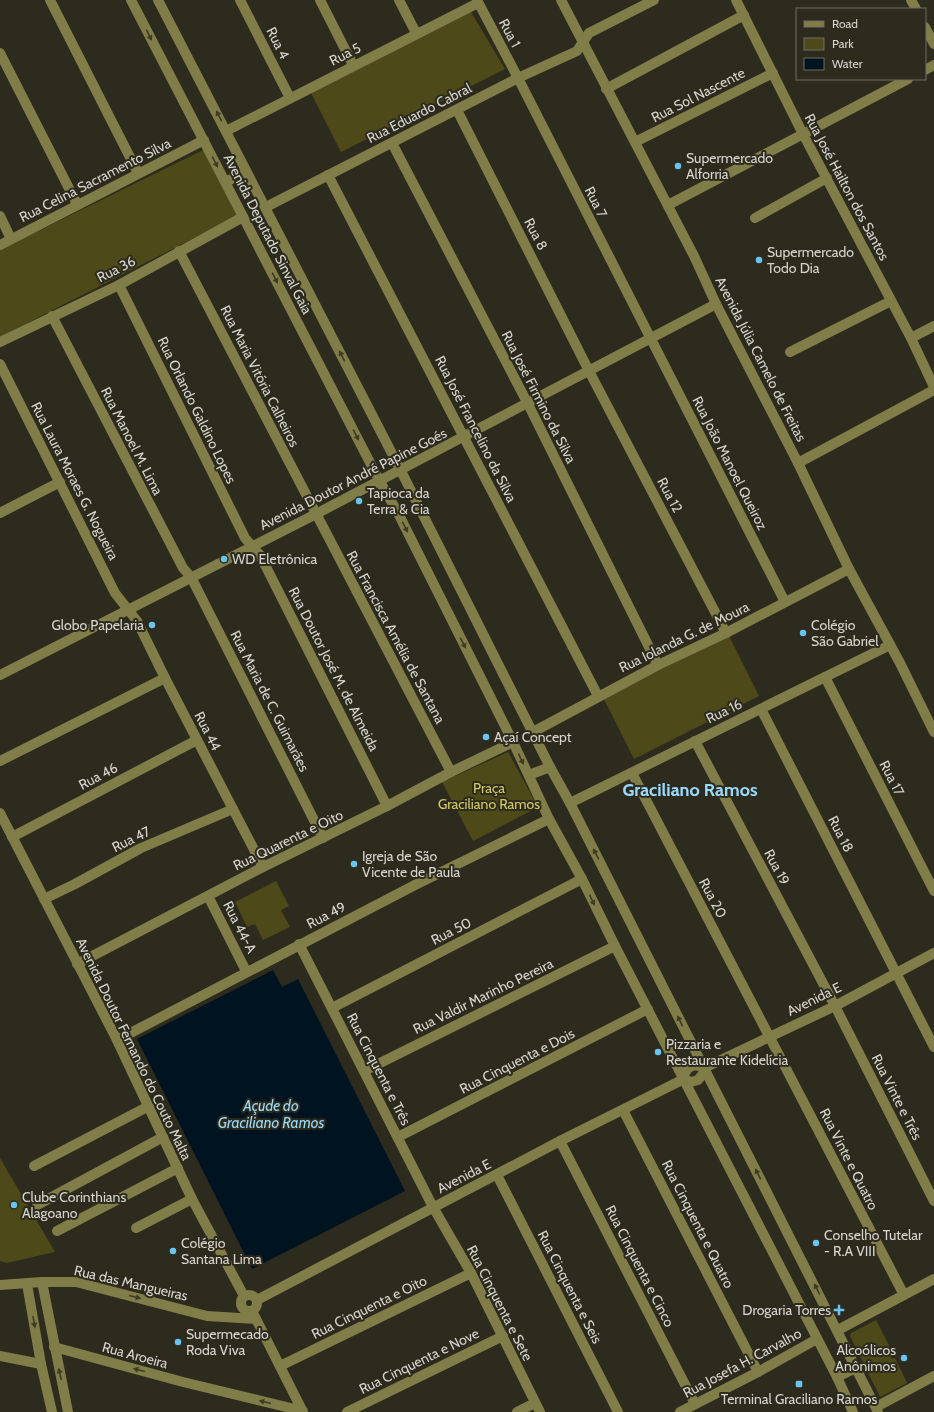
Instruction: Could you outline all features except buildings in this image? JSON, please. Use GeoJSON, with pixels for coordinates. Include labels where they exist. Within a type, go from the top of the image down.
{"type":"FeatureCollection","features":[{"type":"Feature","properties":{"kind":"street"},"geometry":{"type":"LineString","coordinates":[[50,0],[138,173]]}},
{"type":"Feature","properties":{"kind":"street","name":"Avenida Deputado Sinval Gaia"},"geometry":{"type":"LineString","coordinates":[[131,0],[379,480],[398,513],[550,819],[837,1377],[853,1412]]}},
{"type":"Feature","properties":{"kind":"street","name":"Avenida Deputado Sinval Gaia"},"geometry":{"type":"LineString","coordinates":[[158,0],[400,469],[877,1409]]}},
{"type":"Feature","properties":{"kind":"street","name":"Rua 4"},"geometry":{"type":"LineString","coordinates":[[240,0],[290,98]]}},
{"type":"Feature","properties":{"kind":"street"},"geometry":{"type":"LineString","coordinates":[[320,0],[353,65]]}},
{"type":"Feature","properties":{"kind":"street"},"geometry":{"type":"LineString","coordinates":[[399,0],[416,33]]}},
{"type":"Feature","properties":{"kind":"street","name":"Avenida Júlia Camelo de Freitas"},"geometry":{"type":"LineString","coordinates":[[561,0],[694,256],[716,304],[774,420],[798,463],[849,569],[933,727]]}},
{"type":"Feature","properties":{"kind":"street","name":"Rua Eduardo Cabral"},"geometry":{"type":"LineString","coordinates":[[266,208],[518,78],[577,51],[590,34],[654,0]]}},
{"type":"Feature","properties":{"kind":"street","name":"Rua José Hailton dos Santos"},"geometry":{"type":"LineString","coordinates":[[736,0],[803,134],[891,301],[934,387]]}},
{"type":"Feature","properties":{"kind":"street","name":"Rua 5"},"geometry":{"type":"LineString","coordinates":[[226,131],[477,1]]}},
{"type":"Feature","properties":{"kind":"street","name":"Rua 1"},"geometry":{"type":"LineString","coordinates":[[477,1],[518,78]]}},
{"type":"Feature","properties":{"kind":"street"},"geometry":{"type":"LineString","coordinates":[[606,89],[744,15]]}},
{"type":"Feature","properties":{"kind":"street"},"geometry":{"type":"LineString","coordinates":[[926,29],[934,44]]}},
{"type":"Feature","properties":{"kind":"street"},"geometry":{"type":"LineString","coordinates":[[0,53],[77,204]]}},
{"type":"Feature","properties":{"kind":"street","name":"Rua Sol Nascente"},"geometry":{"type":"LineString","coordinates":[[636,142],[773,73]]}},
{"type":"Feature","properties":{"kind":"street","name":"Rua 7"},"geometry":{"type":"LineString","coordinates":[[518,78],[650,338]]}},
{"type":"Feature","properties":{"kind":"street"},"geometry":{"type":"LineString","coordinates":[[668,205],[906,80]]}},
{"type":"Feature","properties":{"kind":"street","name":"Rua 8"},"geometry":{"type":"LineString","coordinates":[[457,110],[589,371]]}},
{"type":"Feature","properties":{"kind":"street","name":"Rua Celina Sacramento Silva"},"geometry":{"type":"LineString","coordinates":[[0,245],[77,204],[204,140]]}},
{"type":"Feature","properties":{"kind":"street","name":"Rua José Firmino da Silva"},"geometry":{"type":"LineString","coordinates":[[392,143],[528,404],[658,665]]}},
{"type":"Feature","properties":{"kind":"street"},"geometry":{"type":"LineString","coordinates":[[226,182],[246,171]]}},
{"type":"Feature","properties":{"kind":"street","name":"Rua José Francelino da Silva"},"geometry":{"type":"LineString","coordinates":[[328,175],[598,696]]}},
{"type":"Feature","properties":{"kind":"street"},"geometry":{"type":"LineString","coordinates":[[755,218],[827,178]]}},
{"type":"Feature","properties":{"kind":"street"},"geometry":{"type":"LineString","coordinates":[[0,216],[11,239]]}},
{"type":"Feature","properties":{"kind":"street","name":"Rua 36"},"geometry":{"type":"LineString","coordinates":[[0,342],[119,284],[243,216]]}},
{"type":"Feature","properties":{"kind":"street","name":"Rua Maria Vitória Calheiros"},"geometry":{"type":"LineString","coordinates":[[179,251],[316,514]]}},
{"type":"Feature","properties":{"kind":"street","name":"Rua Orlando Galdino Lopes"},"geometry":{"type":"LineString","coordinates":[[119,284],[245,538],[253,546]]}},
{"type":"Feature","properties":{"kind":"street"},"geometry":{"type":"LineString","coordinates":[[790,352],[891,301]]}},
{"type":"Feature","properties":{"kind":"street","name":"Avenida Doutor André Papine Goés"},"geometry":{"type":"LineString","coordinates":[[0,675],[465,437],[716,304]]}},
{"type":"Feature","properties":{"kind":"street","name":"Rua Manoel M. Lima"},"geometry":{"type":"LineString","coordinates":[[52,316],[183,568],[191,577]]}},
{"type":"Feature","properties":{"kind":"street"},"geometry":{"type":"LineString","coordinates":[[910,338],[934,326]]}},
{"type":"Feature","properties":{"kind":"street","name":"Rua João Manoel Queiroz"},"geometry":{"type":"LineString","coordinates":[[650,338],[785,602]]}},
{"type":"Feature","properties":{"kind":"street","name":"Rua Laura Moraes G. Nogueira"},"geometry":{"type":"LineString","coordinates":[[0,364],[115,593],[128,609]]}},
{"type":"Feature","properties":{"kind":"street","name":"Rua 12"},"geometry":{"type":"LineString","coordinates":[[589,371],[726,632]]}},
{"type":"Feature","properties":{"kind":"street"},"geometry":{"type":"LineString","coordinates":[[798,463],[934,390]]}},
{"type":"Feature","properties":{"kind":"street"},"geometry":{"type":"LineString","coordinates":[[0,514],[60,482]]}},
{"type":"Feature","properties":{"kind":"street","name":"Rua Francisca Amélia de Santana"},"geometry":{"type":"LineString","coordinates":[[316,514],[451,772]]}},
{"type":"Feature","properties":{"kind":"street","name":"Rua Doutor José M. de Almeida"},"geometry":{"type":"LineString","coordinates":[[253,546],[260,555],[387,806]]}},
{"type":"Feature","properties":{"kind":"street","name":"Rua Iolanda G. de Moura"},"geometry":{"type":"LineString","coordinates":[[533,732],[658,665],[849,569]]}},
{"type":"Feature","properties":{"kind":"street","name":"Rua Maria de C. Guimarães"},"geometry":{"type":"LineString","coordinates":[[191,577],[323,838]]}},
{"type":"Feature","properties":{"kind":"street","name":"Rua 44"},"geometry":{"type":"LineString","coordinates":[[128,609],[137,621],[263,868]]}},
{"type":"Feature","properties":{"kind":"street","name":"Rua 16"},"geometry":{"type":"LineString","coordinates":[[570,803],[890,645]]}},
{"type":"Feature","properties":{"kind":"street","name":"Rua 17"},"geometry":{"type":"LineString","coordinates":[[825,677],[934,891]]}},
{"type":"Feature","properties":{"kind":"street"},"geometry":{"type":"LineString","coordinates":[[0,761],[165,678]]}},
{"type":"Feature","properties":{"kind":"street","name":"Rua 18"},"geometry":{"type":"LineString","coordinates":[[762,709],[934,1047]]}},
{"type":"Feature","properties":{"kind":"street","name":"Rua 46"},"geometry":{"type":"LineString","coordinates":[[12,837],[197,740]]}},
{"type":"Feature","properties":{"kind":"street","name":"Rua 19"},"geometry":{"type":"LineString","coordinates":[[695,741],[835,1006]]}},
{"type":"Feature","properties":{"kind":"street","name":"Rua Quarenta e Oito"},"geometry":{"type":"LineString","coordinates":[[77,964],[451,772],[513,742]]}},
{"type":"Feature","properties":{"kind":"street"},"geometry":{"type":"LineString","coordinates":[[529,775],[550,766]]}},
{"type":"Feature","properties":{"kind":"street","name":"Rua 20"},"geometry":{"type":"LineString","coordinates":[[632,773],[770,1036]]}},
{"type":"Feature","properties":{"kind":"street","name":"Rua 47"},"geometry":{"type":"LineString","coordinates":[[44,899],[141,848],[233,810]]}},
{"type":"Feature","properties":{"kind":"street","name":"Avenida Doutor Fernando do Couto Malta"},"geometry":{"type":"LineString","coordinates":[[0,813],[117,1040],[192,1199],[244,1296],[241,1300],[243,1309],[254,1315],[303,1412]]}},
{"type":"Feature","properties":{"kind":"street","name":"Rua 49"},"geometry":{"type":"LineString","coordinates":[[117,1040],[246,971],[415,885],[550,819]]}},
{"type":"Feature","properties":{"kind":"street","name":"Rua 50"},"geometry":{"type":"LineString","coordinates":[[332,1008],[582,879]]}},
{"type":"Feature","properties":{"kind":"street","name":"Rua 44-A"},"geometry":{"type":"LineString","coordinates":[[208,896],[246,971]]}},
{"type":"Feature","properties":{"kind":"street","name":"Rua Cinquenta e Três"},"geometry":{"type":"LineString","coordinates":[[299,944],[433,1207]]}},
{"type":"Feature","properties":{"kind":"street","name":"Rua Valdir Marinho Pereira"},"geometry":{"type":"LineString","coordinates":[[364,1071],[615,946]]}},
{"type":"Feature","properties":{"kind":"street","name":"Avenida E"},"geometry":{"type":"LineString","coordinates":[[257,1300],[433,1207],[497,1176],[560,1141],[684,1079],[691,1082],[698,1080],[703,1074],[704,1068],[835,1006],[934,953]]}},
{"type":"Feature","properties":{"kind":"street","name":"Rua Vinte e Três"},"geometry":{"type":"LineString","coordinates":[[835,1006],[934,1201]]}},
{"type":"Feature","properties":{"kind":"street","name":"Rua Cinquenta e Dois"},"geometry":{"type":"LineString","coordinates":[[398,1137],[648,1009]]}},
{"type":"Feature","properties":{"kind":"street","name":"Rua Vinte e Quatro"},"geometry":{"type":"LineString","coordinates":[[770,1036],[904,1295]]}},
{"type":"Feature","properties":{"kind":"street"},"geometry":{"type":"LineString","coordinates":[[34,1166],[149,1106]]}},
{"type":"Feature","properties":{"kind":"street","name":"Rua Cinquenta e Quatro"},"geometry":{"type":"LineString","coordinates":[[623,1110],[758,1372]]}},
{"type":"Feature","properties":{"kind":"street"},"geometry":{"type":"LineString","coordinates":[[37,1205],[163,1137]]}},
{"type":"Feature","properties":{"kind":"street","name":"Rua Cinquenta e Cinco"},"geometry":{"type":"LineString","coordinates":[[560,1141],[695,1404]]}},
{"type":"Feature","properties":{"kind":"street"},"geometry":{"type":"LineString","coordinates":[[57,1231],[178,1168]]}},
{"type":"Feature","properties":{"kind":"street","name":"Rua Cinquenta e Seis"},"geometry":{"type":"LineString","coordinates":[[497,1176],[618,1412]]}},
{"type":"Feature","properties":{"kind":"street"},"geometry":{"type":"LineString","coordinates":[[136,1228],[192,1199]]}},
{"type":"Feature","properties":{"kind":"street","name":"Rua Cinquenta e Sete"},"geometry":{"type":"LineString","coordinates":[[433,1207],[471,1273],[538,1407]]}},
{"type":"Feature","properties":{"kind":"street","name":"Rua Cinquenta e Oito"},"geometry":{"type":"LineString","coordinates":[[280,1366],[471,1273]]}},
{"type":"Feature","properties":{"kind":"street"},"geometry":{"type":"LineString","coordinates":[[838,1330],[934,1279]]}},
{"type":"Feature","properties":{"kind":"street"},"geometry":{"type":"LineString","coordinates":[[42,1282],[68,1412]]}},
{"type":"Feature","properties":{"kind":"street","name":"Rua das Mangueiras"},"geometry":{"type":"LineString","coordinates":[[0,1285],[42,1282],[76,1282],[207,1316],[254,1315]]}},
{"type":"Feature","properties":{"kind":"street"},"geometry":{"type":"LineString","coordinates":[[28,1284],[41,1364],[52,1412]]}},
{"type":"Feature","properties":{"kind":"street"},"geometry":{"type":"LineString","coordinates":[[244,1296],[254,1296],[257,1300],[258,1305],[254,1315]]}},
{"type":"Feature","properties":{"kind":"street","name":"Rua Cinquenta e Nove"},"geometry":{"type":"LineString","coordinates":[[347,1412],[503,1336]]}},
{"type":"Feature","properties":{"kind":"street","name":"Rua Josefa H. Carvalho"},"geometry":{"type":"LineString","coordinates":[[680,1412],[758,1372],[817,1339]]}},
{"type":"Feature","properties":{"kind":"street","name":"Rua Aroeira"},"geometry":{"type":"LineString","coordinates":[[54,1347],[183,1382],[303,1412]]}},
{"type":"Feature","properties":{"kind":"street"},"geometry":{"type":"LineString","coordinates":[[0,1356],[41,1364]]}},
{"type":"Feature","properties":{"kind":"street"},"geometry":{"type":"LineString","coordinates":[[837,1377],[856,1368]]}},
{"type":"Feature","properties":{"kind":"street"},"geometry":{"type":"LineString","coordinates":[[877,1409],[934,1376]]}},
{"type":"Feature","properties":{"kind":"street"},"geometry":{"type":"LineString","coordinates":[[517,1412],[538,1407]]}},
{"type":"Feature","properties":{"kind":"green space"},"geometry":{"type":"Polygon","coordinates":[[[471,12],[505,69],[341,152],[311,93],[471,12]]]}},
{"type":"Feature","properties":{"kind":"green space"},"geometry":{"type":"Polygon","coordinates":[[[205,149],[237,216],[0,337],[0,250],[205,149]]]}},
{"type":"Feature","properties":{"kind":"green space"},"geometry":{"type":"Polygon","coordinates":[[[727,632],[759,696],[634,759],[602,695],[727,632]]]}},
{"type":"Feature","properties":{"kind":"green space","name":"Praça Graciliano Ramos"},"geometry":{"type":"Polygon","coordinates":[[[508,752],[538,807],[473,841],[442,782],[508,752]]]}},
{"type":"Feature","properties":{"kind":"green space"},"geometry":{"type":"Polygon","coordinates":[[[276,881],[289,906],[281,910],[290,927],[263,940],[255,924],[247,927],[235,902],[276,881]]]}},
{"type":"Feature","properties":{"kind":"green space","name":"Clube Corinthians Alagoano"},"geometry":{"type":"Polygon","coordinates":[[[0,1158],[55,1252],[7,1263],[0,1261],[0,1158]]]}},
{"type":"Feature","properties":{"kind":"green space"},"geometry":{"type":"Polygon","coordinates":[[[876,1320],[892,1351],[889,1353],[892,1359],[895,1358],[907,1383],[880,1397],[850,1336],[851,1333],[876,1320]]]}},
{"type":"Feature","properties":{"kind":"water","name":"Açude do Graciliano Ramos"},"geometry":{"type":"Polygon","coordinates":[[[273,970],[282,987],[298,979],[405,1191],[252,1269],[137,1039],[273,970]]]}},
{"type":"Feature","properties":{"kind":"place","name":"Supermercado Alforria"},"geometry":{"type":"Point","coordinates":[678,166]}},
{"type":"Feature","properties":{"kind":"place","name":"Supermercado Todo Dia"},"geometry":{"type":"Point","coordinates":[759,260]}},
{"type":"Feature","properties":{"kind":"place","name":"Tapioca da Terra & Cia"},"geometry":{"type":"Point","coordinates":[359,501]}},
{"type":"Feature","properties":{"kind":"place","name":"WD Eletrônica"},"geometry":{"type":"Point","coordinates":[224,559]}},
{"type":"Feature","properties":{"kind":"place","name":"Globo Papelaria"},"geometry":{"type":"Point","coordinates":[152,625]}},
{"type":"Feature","properties":{"kind":"place","name":"Colégio São Gabriel"},"geometry":{"type":"Point","coordinates":[803,633]}},
{"type":"Feature","properties":{"kind":"place","name":"Açaí Concept"},"geometry":{"type":"Point","coordinates":[486,737]}},
{"type":"Feature","properties":{"kind":"place","name":"Igreja de São Vicente de Paula"},"geometry":{"type":"Point","coordinates":[354,864]}},
{"type":"Feature","properties":{"kind":"place","name":"Pizzaria e Restaurante Kidelícia"},"geometry":{"type":"Point","coordinates":[658,1052]}},
{"type":"Feature","properties":{"kind":"place","name":"Clube Corinthians Alagoano"},"geometry":{"type":"Point","coordinates":[14,1205]}},
{"type":"Feature","properties":{"kind":"place","name":"Conselho Tutelar - R.A VIII"},"geometry":{"type":"Point","coordinates":[816,1243]}},
{"type":"Feature","properties":{"kind":"place","name":"Colégio Santana Lima"},"geometry":{"type":"Point","coordinates":[173,1251]}},
{"type":"Feature","properties":{"kind":"place","name":"Drogaria Torres"},"geometry":{"type":"Point","coordinates":[839,1310]}},
{"type":"Feature","properties":{"kind":"place","name":"Supermecado Roda Viva"},"geometry":{"type":"Point","coordinates":[178,1342]}},
{"type":"Feature","properties":{"kind":"place","name":"Alcoólicos Anônimos"},"geometry":{"type":"Point","coordinates":[904,1358]}},
{"type":"Feature","properties":{"kind":"place","name":"Terminal Graciliano Ramos"},"geometry":{"type":"Point","coordinates":[799,1384]}},
{"type":"Feature","properties":{"kind":"district","name":"Graciliano Ramos"},"geometry":{"type":"Point","coordinates":[690,790]}}]}
